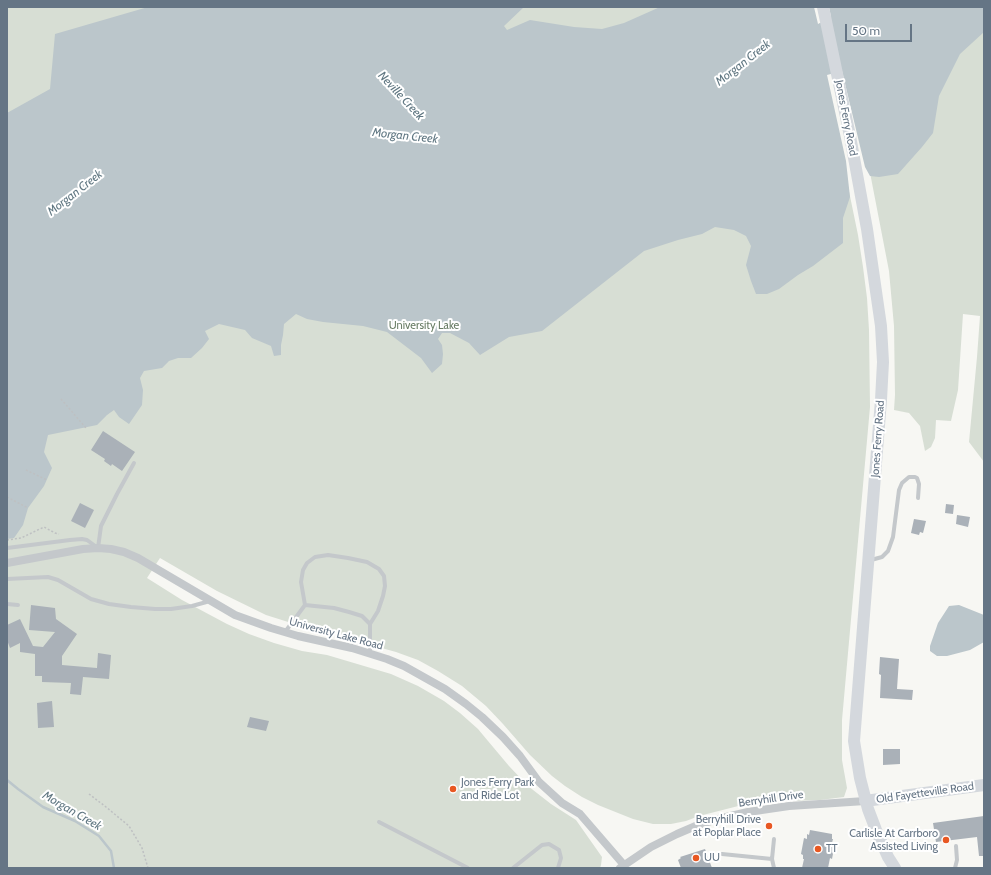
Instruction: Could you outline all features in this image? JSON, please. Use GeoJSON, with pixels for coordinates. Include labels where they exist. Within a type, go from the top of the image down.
{"type":"FeatureCollection","features":[{"type":"Feature","properties":{"kind":"street","name":"Jones Ferry Road"},"geometry":{"type":"LineString","coordinates":[[823,7],[850,136],[867,229],[881,326],[883,362],[881,400],[854,741],[865,801],[876,830],[894,868]]}},
{"type":"Feature","properties":{"kind":"street","name":"University Lake Road"},"geometry":{"type":"LineString","coordinates":[[7,563],[77,550],[98,548],[124,552],[138,558],[234,615],[285,632],[352,648],[404,666],[451,693],[482,717],[520,756],[539,782],[562,803],[580,814],[624,867]]}},
{"type":"Feature","properties":{"kind":"street","name":"Old Fayetteville Road"},"geometry":{"type":"LineString","coordinates":[[865,801],[984,785]]}},
{"type":"Feature","properties":{"kind":"street","name":"Berryhill Drive"},"geometry":{"type":"LineString","coordinates":[[624,867],[651,847],[698,825],[722,818],[748,812],[789,806],[865,801]]}},
{"type":"Feature","properties":{"kind":"lane"},"geometry":{"type":"LineString","coordinates":[[7,548],[82,539],[87,540],[98,548],[101,526],[134,463]]}},
{"type":"Feature","properties":{"kind":"lane"},"geometry":{"type":"LineString","coordinates":[[868,561],[882,557],[888,552],[893,537],[899,490],[902,483],[909,477],[917,478],[919,484],[918,498]]}},
{"type":"Feature","properties":{"kind":"lane"},"geometry":{"type":"LineString","coordinates":[[285,632],[305,605],[301,582],[303,570],[307,562],[315,557],[328,555],[367,562],[379,569],[384,576],[385,586],[378,611],[370,624],[370,654]]}},
{"type":"Feature","properties":{"kind":"lane"},"geometry":{"type":"LineString","coordinates":[[7,579],[48,576],[91,599],[131,607],[171,609],[192,606],[210,601]]}},
{"type":"Feature","properties":{"kind":"lane"},"geometry":{"type":"LineString","coordinates":[[7,604],[18,605]]}},
{"type":"Feature","properties":{"kind":"lane"},"geometry":{"type":"LineString","coordinates":[[305,605],[334,608],[349,612],[362,616],[370,624]]}},
{"type":"Feature","properties":{"kind":"lane"},"geometry":{"type":"LineString","coordinates":[[378,822],[468,868]]}},
{"type":"Feature","properties":{"kind":"lane"},"geometry":{"type":"LineString","coordinates":[[774,839],[772,859],[774,868]]}},
{"type":"Feature","properties":{"kind":"lane"},"geometry":{"type":"LineString","coordinates":[[513,868],[542,845],[549,844],[559,850],[562,858],[558,868]]}},
{"type":"Feature","properties":{"kind":"lane"},"geometry":{"type":"LineString","coordinates":[[955,868],[957,860],[956,846]]}},
{"type":"Feature","properties":{"kind":"lane"},"geometry":{"type":"LineString","coordinates":[[722,854],[772,859]]}},
{"type":"Feature","properties":{"kind":"path"},"geometry":{"type":"LineString","coordinates":[[61,399],[86,428]]}},
{"type":"Feature","properties":{"kind":"path"},"geometry":{"type":"LineString","coordinates":[[26,470],[47,480]]}},
{"type":"Feature","properties":{"kind":"path"},"geometry":{"type":"LineString","coordinates":[[7,497],[28,508]]}},
{"type":"Feature","properties":{"kind":"path"},"geometry":{"type":"LineString","coordinates":[[7,540],[21,538],[44,527],[54,533],[63,535]]}},
{"type":"Feature","properties":{"kind":"path"},"geometry":{"type":"LineString","coordinates":[[90,794],[129,826],[142,848],[148,868]]}},
{"type":"Feature","properties":{"kind":"green space","name":"University Lake"},"geometry":{"type":"Polygon","coordinates":[[[7,7],[811,7],[858,235],[867,298],[869,330],[870,407],[842,720],[842,760],[847,788],[844,797],[820,800],[754,802],[671,824],[653,824],[633,819],[598,805],[565,786],[530,755],[486,706],[462,686],[438,671],[418,660],[396,652],[334,632],[304,627],[266,615],[217,591],[160,558],[147,578],[182,600],[227,624],[274,643],[302,651],[327,655],[391,674],[418,686],[444,701],[478,729],[528,786],[551,804],[576,820],[602,857],[600,868],[7,868],[7,7]]]}},
{"type":"Feature","properties":{"kind":"green space"},"geometry":{"type":"Polygon","coordinates":[[[838,7],[984,7],[984,462],[969,442],[980,316],[963,314],[958,390],[951,421],[936,420],[935,438],[931,447],[925,451],[920,426],[909,413],[894,410],[894,326],[889,271],[838,7]]]}},
{"type":"Feature","properties":{"kind":"water","name":"University Lake"},"geometry":{"type":"Polygon","coordinates":[[[148,7],[524,7],[504,26],[507,30],[530,20],[574,27],[602,29],[624,23],[660,7],[814,7],[818,24],[831,17],[829,7],[984,7],[984,32],[960,54],[939,96],[933,133],[898,174],[879,177],[870,176],[865,167],[842,71],[827,75],[846,161],[850,197],[843,218],[843,243],[779,289],[767,294],[756,294],[746,265],[751,246],[746,236],[734,230],[715,227],[702,234],[644,251],[542,331],[509,337],[480,355],[469,343],[450,333],[442,333],[438,339],[442,345],[442,364],[432,373],[421,358],[387,332],[363,326],[323,322],[307,319],[296,314],[284,324],[281,355],[274,356],[271,346],[252,338],[245,330],[219,324],[205,331],[209,339],[191,358],[178,358],[169,361],[162,368],[144,371],[140,378],[143,390],[142,405],[129,424],[119,417],[114,410],[97,425],[48,435],[44,452],[52,468],[44,486],[28,508],[23,525],[14,538],[7,539],[7,113],[50,89],[55,34],[148,7]]]}},
{"type":"Feature","properties":{"kind":"water"},"geometry":{"type":"Polygon","coordinates":[[[959,605],[984,615],[984,642],[970,650],[947,656],[937,656],[930,651],[930,646],[938,623],[949,606],[959,605]]]}},
{"type":"Feature","properties":{"kind":"building"},"geometry":{"type":"Polygon","coordinates":[[[103,431],[135,452],[122,471],[112,464],[111,466],[104,461],[105,459],[91,450],[103,431]]]}},
{"type":"Feature","properties":{"kind":"building"},"geometry":{"type":"Polygon","coordinates":[[[80,503],[94,510],[85,528],[71,521],[80,503]]]}},
{"type":"Feature","properties":{"kind":"building"},"geometry":{"type":"Polygon","coordinates":[[[946,504],[954,505],[953,514],[945,513],[946,504]]]}},
{"type":"Feature","properties":{"kind":"building"},"geometry":{"type":"Polygon","coordinates":[[[957,515],[970,517],[968,527],[956,524],[957,515]]]}},
{"type":"Feature","properties":{"kind":"building"},"geometry":{"type":"Polygon","coordinates":[[[914,519],[926,521],[923,533],[920,532],[919,535],[911,533],[914,519]]]}},
{"type":"Feature","properties":{"kind":"building"},"geometry":{"type":"Polygon","coordinates":[[[31,605],[55,608],[56,619],[77,634],[62,656],[62,665],[97,668],[98,653],[111,655],[109,679],[83,677],[81,695],[70,694],[71,683],[42,682],[42,676],[35,676],[35,654],[20,652],[20,643],[10,648],[7,640],[7,625],[20,619],[33,646],[43,647],[55,632],[29,630],[31,605]]]}},
{"type":"Feature","properties":{"kind":"building"},"geometry":{"type":"Polygon","coordinates":[[[880,657],[899,659],[897,689],[913,690],[912,700],[880,698],[880,657]]]}},
{"type":"Feature","properties":{"kind":"building"},"geometry":{"type":"Polygon","coordinates":[[[52,701],[54,727],[38,728],[37,703],[52,701]]]}},
{"type":"Feature","properties":{"kind":"building"},"geometry":{"type":"Polygon","coordinates":[[[250,717],[269,721],[266,731],[247,727],[250,717]]]}},
{"type":"Feature","properties":{"kind":"building"},"geometry":{"type":"Polygon","coordinates":[[[883,749],[900,749],[900,764],[883,765],[883,749]]]}},
{"type":"Feature","properties":{"kind":"building","name":"Carlisle At Carrboro Assisted Living"},"geometry":{"type":"Polygon","coordinates":[[[984,816],[984,856],[979,856],[977,837],[936,842],[933,823],[984,816]]]}},
{"type":"Feature","properties":{"kind":"building","name":"TT"},"geometry":{"type":"Polygon","coordinates":[[[810,830],[832,834],[832,843],[835,843],[832,859],[830,858],[828,868],[802,868],[804,859],[803,855],[801,854],[804,838],[807,839],[807,834],[809,835],[810,830]]]}},
{"type":"Feature","properties":{"kind":"building","name":"UU"},"geometry":{"type":"Polygon","coordinates":[[[705,849],[712,868],[681,868],[678,860],[681,858],[680,857],[705,849]]]}},
{"type":"Feature","properties":{"kind":"waterway","name":"Morgan Creek"},"geometry":{"type":"LineString","coordinates":[[7,780],[43,807],[75,821],[99,836],[111,851],[114,868]]}},
{"type":"Feature","properties":{"kind":"place","name":"Jones Ferry Park and Ride Lot"},"geometry":{"type":"Point","coordinates":[453,789]}},
{"type":"Feature","properties":{"kind":"place","name":"Berryhill Drive at Poplar Place"},"geometry":{"type":"Point","coordinates":[769,826]}},
{"type":"Feature","properties":{"kind":"place","name":"Carlisle At Carrboro Assisted Living"},"geometry":{"type":"Point","coordinates":[946,840]}},
{"type":"Feature","properties":{"kind":"place","name":"TT"},"geometry":{"type":"Point","coordinates":[818,849]}},
{"type":"Feature","properties":{"kind":"place","name":"UU"},"geometry":{"type":"Point","coordinates":[696,858]}},
{"type":"Feature","properties":{"kind":"water label","name":"Neville Creek"},"geometry":{"type":"Point","coordinates":[401,96]}}]}
